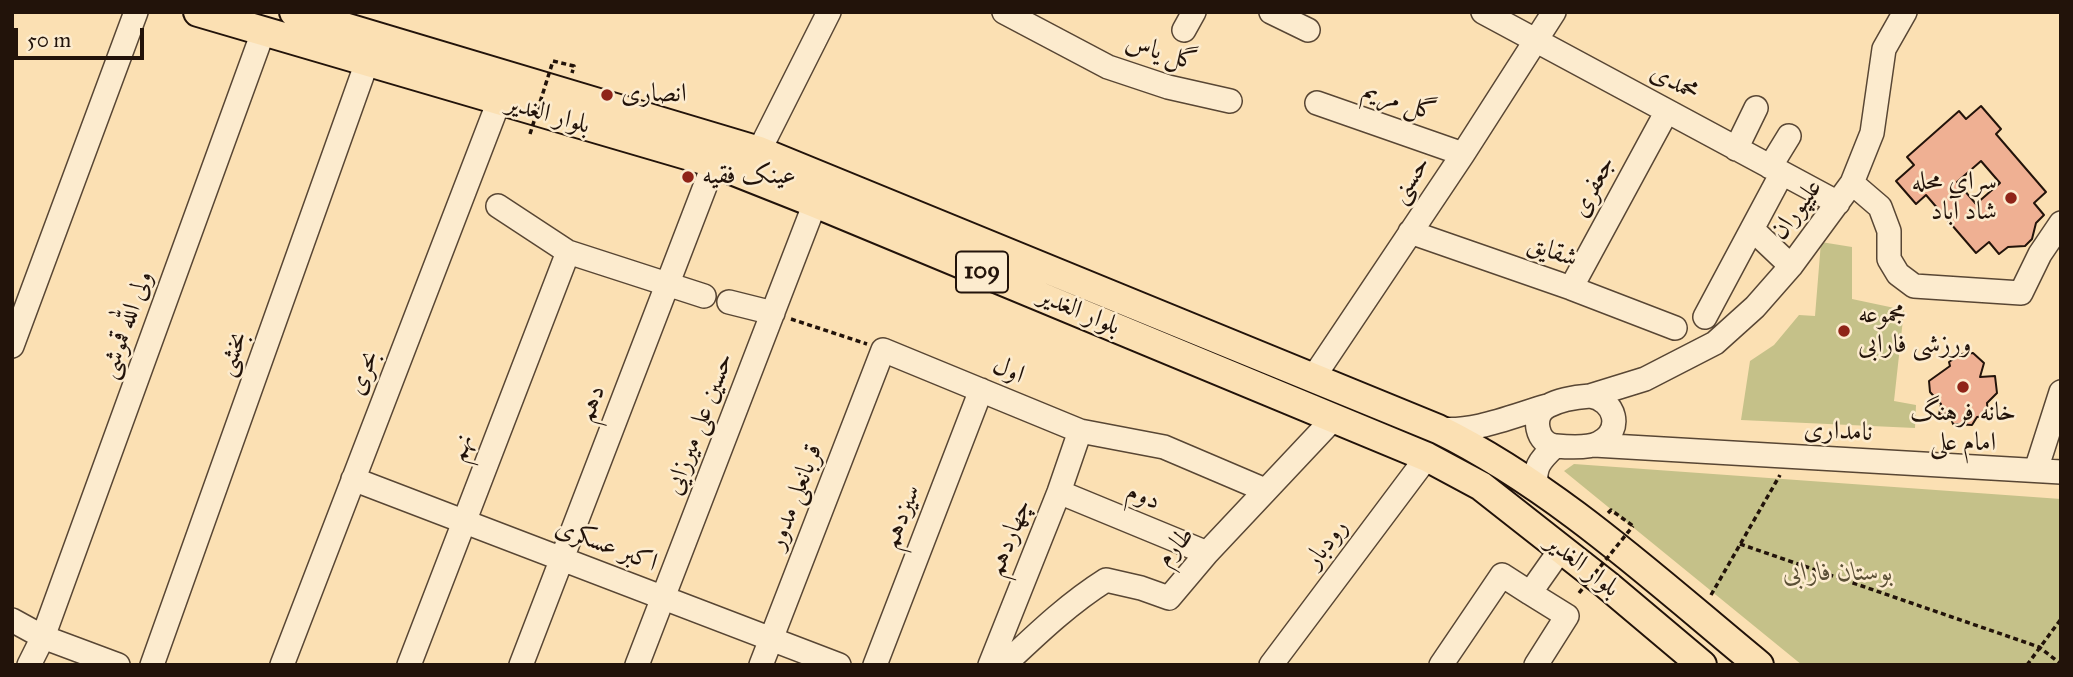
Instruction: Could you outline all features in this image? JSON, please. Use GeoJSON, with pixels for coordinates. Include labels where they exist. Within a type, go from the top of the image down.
{"type":"FeatureCollection","features":[{"type":"Feature","properties":{"kind":"main road","name":"بلوار الغدیر"},"geometry":{"type":"LineString","coordinates":[[198,12],[715,163],[1427,457],[1480,486],[1702,665]]}},
{"type":"Feature","properties":{"kind":"main road","name":"بلوار الغدیر"},"geometry":{"type":"LineString","coordinates":[[294,12],[759,151],[1438,429],[1485,454],[1593,529],[1759,665]]}},
{"type":"Feature","properties":{"kind":"street"},"geometry":{"type":"LineString","coordinates":[[12,346],[136,12]]}},
{"type":"Feature","properties":{"kind":"street"},"geometry":{"type":"LineString","coordinates":[[759,151],[829,12]]}},
{"type":"Feature","properties":{"kind":"street","name":"گل یاس"},"geometry":{"type":"LineString","coordinates":[[1004,12],[1108,67],[1168,87],[1230,101]]}},
{"type":"Feature","properties":{"kind":"street"},"geometry":{"type":"LineString","coordinates":[[1271,12],[1308,30]]}},
{"type":"Feature","properties":{"kind":"street","name":"محمدی"},"geometry":{"type":"LineString","coordinates":[[1483,12],[1838,203]]}},
{"type":"Feature","properties":{"kind":"street","name":"حسنی"},"geometry":{"type":"LineString","coordinates":[[1313,378],[1554,12]]}},
{"type":"Feature","properties":{"kind":"street","name":"علیپوران"},"geometry":{"type":"LineString","coordinates":[[1645,379],[1715,343],[1755,307],[1791,266],[1838,203],[1852,183],[1872,133],[1884,49],[1905,12]]}},
{"type":"Feature","properties":{"kind":"street","name":"ولی الله قموشی"},"geometry":{"type":"LineString","coordinates":[[29,665],[43,637],[263,32]]}},
{"type":"Feature","properties":{"kind":"street","name":"بخشی"},"geometry":{"type":"LineString","coordinates":[[152,665],[367,62]]}},
{"type":"Feature","properties":{"kind":"street","name":"بحری"},"geometry":{"type":"LineString","coordinates":[[282,665],[499,101]]}},
{"type":"Feature","properties":{"kind":"street","name":"گل مریم"},"geometry":{"type":"LineString","coordinates":[[1317,103],[1463,154]]}},
{"type":"Feature","properties":{"kind":"street"},"geometry":{"type":"LineString","coordinates":[[1736,149],[1756,108]]}},
{"type":"Feature","properties":{"kind":"street","name":"جعفری"},"geometry":{"type":"LineString","coordinates":[[1571,288],[1667,111]]}},
{"type":"Feature","properties":{"kind":"street"},"geometry":{"type":"LineString","coordinates":[[1705,317],[1752,229],[1789,136]]}},
{"type":"Feature","properties":{"kind":"street","name":"دهم"},"geometry":{"type":"LineString","coordinates":[[521,665],[715,163]]}},
{"type":"Feature","properties":{"kind":"street"},"geometry":{"type":"LineString","coordinates":[[1852,183],[1880,207],[1889,230],[1889,259],[1898,274],[1914,286],[2021,293],[2040,254],[2061,223]]}},
{"type":"Feature","properties":{"kind":"street","name":"حسین علی میرزایی"},"geometry":{"type":"LineString","coordinates":[[637,665],[815,203]]}},
{"type":"Feature","properties":{"kind":"street"},"geometry":{"type":"LineString","coordinates":[[498,206],[568,252],[704,296]]}},
{"type":"Feature","properties":{"kind":"street"},"geometry":{"type":"LineString","coordinates":[[1752,229],[1791,266]]}},
{"type":"Feature","properties":{"kind":"street","name":"شقایق"},"geometry":{"type":"LineString","coordinates":[[1410,232],[1571,288],[1675,328]]}},
{"type":"Feature","properties":{"kind":"street","name":"نهم"},"geometry":{"type":"LineString","coordinates":[[409,665],[568,252]]}},
{"type":"Feature","properties":{"kind":"street"},"geometry":{"type":"LineString","coordinates":[[729,302],[773,313]]}},
{"type":"Feature","properties":{"kind":"street","name":"اول"},"geometry":{"type":"LineString","coordinates":[[883,350],[1080,431],[1164,447],[1265,490]]}},
{"type":"Feature","properties":{"kind":"street","name":"قربانعلی مدور"},"geometry":{"type":"LineString","coordinates":[[761,665],[883,350]]}},
{"type":"Feature","properties":{"kind":"street"},"geometry":{"type":"LineString","coordinates":[[1438,429],[1454,430],[1477,426],[1645,379]]}},
{"type":"Feature","properties":{"kind":"street"},"geometry":{"type":"LineString","coordinates":[[1547,406],[1538,418],[1538,432],[1547,444],[1554,447],[1594,445],[1608,437],[1614,422],[1613,415],[1645,379]]}},
{"type":"Feature","properties":{"kind":"street","name":"سیزدهم"},"geometry":{"type":"LineString","coordinates":[[875,665],[981,390]]}},
{"type":"Feature","properties":{"kind":"street"},"geometry":{"type":"LineString","coordinates":[[2036,470],[2061,392]]}},
{"type":"Feature","properties":{"kind":"street"},"geometry":{"type":"LineString","coordinates":[[1590,396],[1605,401],[1613,415],[1632,434],[1654,448]]}},
{"type":"Feature","properties":{"kind":"street","name":"طارم"},"geometry":{"type":"LineString","coordinates":[[1004,665],[1059,613],[1106,580],[1169,598],[1207,553],[1334,418]]}},
{"type":"Feature","properties":{"kind":"street","name":"چهاردهم"},"geometry":{"type":"LineString","coordinates":[[990,665],[1059,492],[1080,431]]}},
{"type":"Feature","properties":{"kind":"street","name":"نامداری"},"geometry":{"type":"LineString","coordinates":[[1594,445],[2061,472]]}},
{"type":"Feature","properties":{"kind":"street"},"geometry":{"type":"LineString","coordinates":[[1536,489],[1535,473],[1542,459],[1554,447]]}},
{"type":"Feature","properties":{"kind":"street","name":"رودبار"},"geometry":{"type":"LineString","coordinates":[[1271,665],[1427,457]]}},
{"type":"Feature","properties":{"kind":"street","name":"اکبر عسکری"},"geometry":{"type":"LineString","coordinates":[[353,479],[839,665]]}},
{"type":"Feature","properties":{"kind":"street","name":"دوم"},"geometry":{"type":"LineString","coordinates":[[1059,492],[1207,553]]}},
{"type":"Feature","properties":{"kind":"street"},"geometry":{"type":"LineString","coordinates":[[1530,593],[1561,549]]}},
{"type":"Feature","properties":{"kind":"street"},"geometry":{"type":"LineString","coordinates":[[1441,665],[1502,575],[1567,616],[1536,665]]}},
{"type":"Feature","properties":{"kind":"street"},"geometry":{"type":"LineString","coordinates":[[12,621],[43,637],[118,665]]}},
{"type":"Feature","properties":{"kind":"path"},"geometry":{"type":"LineString","coordinates":[[530,134],[552,61],[574,66]]}},
{"type":"Feature","properties":{"kind":"path"},"geometry":{"type":"LineString","coordinates":[[773,313],[883,350]]}},
{"type":"Feature","properties":{"kind":"path"},"geometry":{"type":"LineString","coordinates":[[1699,615],[1789,457]]}},
{"type":"Feature","properties":{"kind":"path"},"geometry":{"type":"LineString","coordinates":[[1579,593],[1633,526],[1611,510]]}},
{"type":"Feature","properties":{"kind":"path"},"geometry":{"type":"LineString","coordinates":[[1740,544],[2039,647],[2061,664]]}},
{"type":"Feature","properties":{"kind":"path"},"geometry":{"type":"LineString","coordinates":[[2027,665],[2061,619]]}},
{"type":"Feature","properties":{"kind":"green space","name":"مجموعه ورزشی فارابی"},"geometry":{"type":"Polygon","coordinates":[[[1821,242],[1852,247],[1852,299],[1904,310],[1894,401],[1916,405],[1915,428],[1741,420],[1750,361],[1774,345],[1799,315],[1815,316],[1821,242]]]}},
{"type":"Feature","properties":{"kind":"green space","name":"بوستان فارابی"},"geometry":{"type":"Polygon","coordinates":[[[1574,464],[2061,499],[2061,665],[1802,665],[1564,471],[1574,464]]]}},
{"type":"Feature","properties":{"kind":"building"},"geometry":{"type":"Polygon","coordinates":[[[1981,106],[2001,129],[1996,134],[2046,192],[2034,203],[2044,215],[2036,223],[2032,239],[2025,246],[2008,247],[1999,254],[1989,242],[1976,253],[1926,195],[1916,204],[1896,181],[1914,165],[1907,157],[1959,111],[1966,119],[1981,106]],[[1981,161],[1957,182],[1976,204],[2000,183],[1981,161]]]}},
{"type":"Feature","properties":{"kind":"building","name":"خانه فرهنگ امام علی"},"geometry":{"type":"Polygon","coordinates":[[[1973,353],[1984,363],[1980,377],[1995,376],[1997,393],[1987,403],[1988,416],[1977,417],[1972,425],[1953,424],[1949,413],[1939,415],[1941,404],[1930,392],[1929,381],[1961,354],[1973,353]]]}},
{"type":"Feature","properties":{"kind":"place","name":"انصاری"},"geometry":{"type":"Point","coordinates":[607,95]}},
{"type":"Feature","properties":{"kind":"place","name":"عینک فقیه"},"geometry":{"type":"Point","coordinates":[688,177]}},
{"type":"Feature","properties":{"kind":"place","name":"سرای محله شاد آباد"},"geometry":{"type":"Point","coordinates":[2011,198]}},
{"type":"Feature","properties":{"kind":"place","name":"مجموعه ورزشی فارابی"},"geometry":{"type":"Point","coordinates":[1844,331]}},
{"type":"Feature","properties":{"kind":"place","name":"خانه فرهنگ امام علی"},"geometry":{"type":"Point","coordinates":[1963,387]}}]}
